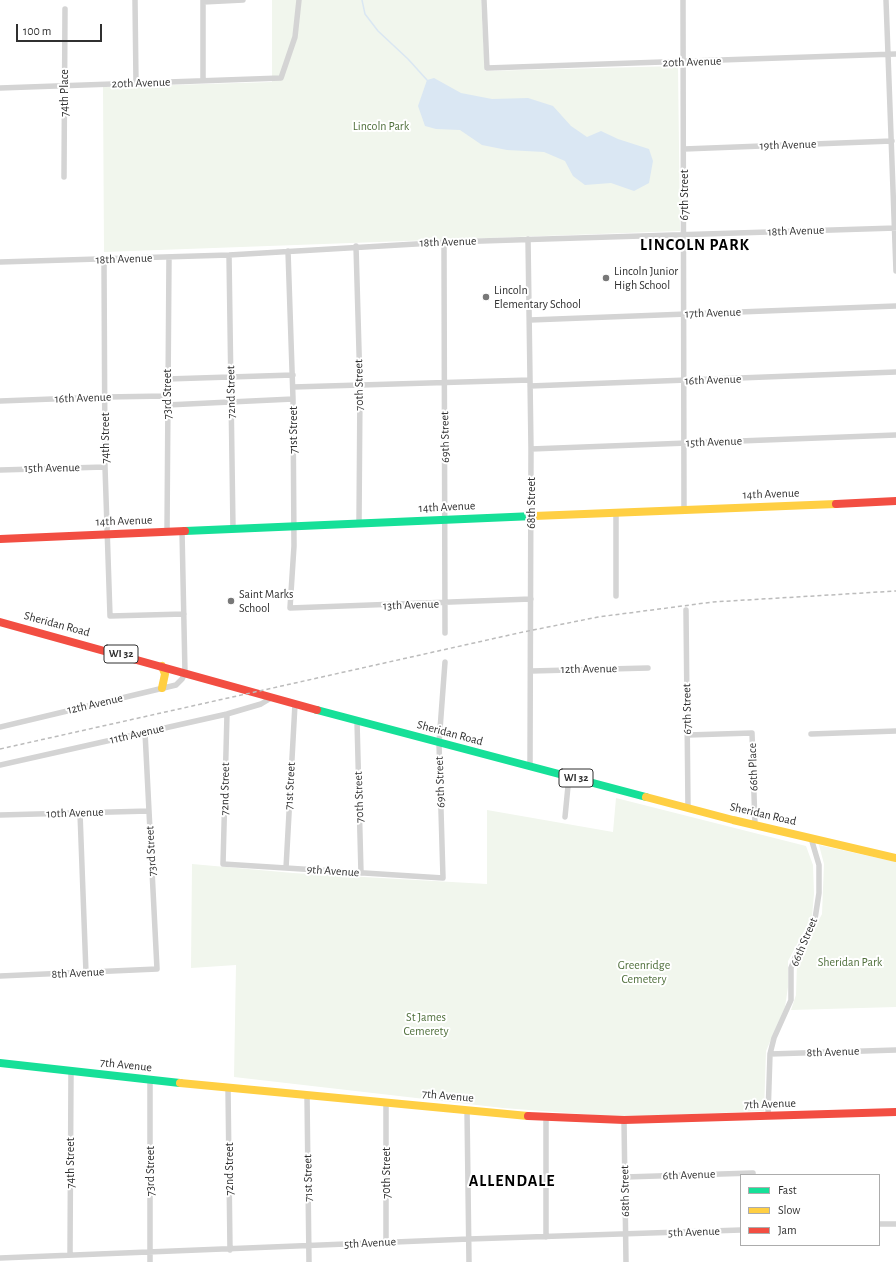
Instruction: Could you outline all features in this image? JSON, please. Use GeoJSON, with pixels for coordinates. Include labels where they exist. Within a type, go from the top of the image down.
{"type":"FeatureCollection","features":[{"type":"Feature","properties":{"kind":"street"},"geometry":{"type":"LineString","coordinates":[[135,0],[136,84]]}},
{"type":"Feature","properties":{"kind":"street"},"geometry":{"type":"LineString","coordinates":[[204,80],[203,1],[243,0]]}},
{"type":"Feature","properties":{"kind":"street","name":"20th Avenue"},"geometry":{"type":"LineString","coordinates":[[0,88],[281,78],[295,37],[299,0]]}},
{"type":"Feature","properties":{"kind":"street","name":"20th Avenue"},"geometry":{"type":"LineString","coordinates":[[484,0],[487,68],[896,54]]}},
{"type":"Feature","properties":{"kind":"street","name":"67th Street"},"geometry":{"type":"LineString","coordinates":[[683,0],[684,510]]}},
{"type":"Feature","properties":{"kind":"street"},"geometry":{"type":"LineString","coordinates":[[886,0],[896,228],[896,271]]}},
{"type":"Feature","properties":{"kind":"street","name":"74th Place"},"geometry":{"type":"LineString","coordinates":[[64,177],[65,9]]}},
{"type":"Feature","properties":{"kind":"street","name":"19th Avenue"},"geometry":{"type":"LineString","coordinates":[[684,149],[892,141]]}},
{"type":"Feature","properties":{"kind":"street","name":"18th Avenue"},"geometry":{"type":"LineString","coordinates":[[0,262],[229,255],[356,246],[444,242],[896,228]]}},
{"type":"Feature","properties":{"kind":"street","name":"68th Street"},"geometry":{"type":"LineString","coordinates":[[528,239],[531,449],[530,767]]}},
{"type":"Feature","properties":{"kind":"street","name":"69th Street"},"geometry":{"type":"LineString","coordinates":[[444,242],[446,519],[445,633]]}},
{"type":"Feature","properties":{"kind":"street","name":"70th Street"},"geometry":{"type":"LineString","coordinates":[[356,246],[360,386],[359,524]]}},
{"type":"Feature","properties":{"kind":"street","name":"71st Street"},"geometry":{"type":"LineString","coordinates":[[288,251],[293,375],[294,526],[290,608]]}},
{"type":"Feature","properties":{"kind":"street","name":"72nd Street"},"geometry":{"type":"LineString","coordinates":[[229,255],[233,529]]}},
{"type":"Feature","properties":{"kind":"street","name":"73rd Street"},"geometry":{"type":"LineString","coordinates":[[167,532],[166,396],[169,257]]}},
{"type":"Feature","properties":{"kind":"street","name":"74th Street"},"geometry":{"type":"LineString","coordinates":[[104,260],[105,467],[110,616],[184,614]]}},
{"type":"Feature","properties":{"kind":"street","name":"17th Avenue"},"geometry":{"type":"LineString","coordinates":[[530,320],[896,306]]}},
{"type":"Feature","properties":{"kind":"street","name":"16th Avenue"},"geometry":{"type":"LineString","coordinates":[[293,387],[360,386],[444,382],[530,383],[684,381],[896,372]]}},
{"type":"Feature","properties":{"kind":"street"},"geometry":{"type":"LineString","coordinates":[[167,379],[293,375]]}},
{"type":"Feature","properties":{"kind":"street","name":"16th Avenue"},"geometry":{"type":"LineString","coordinates":[[0,401],[105,396],[166,396]]}},
{"type":"Feature","properties":{"kind":"street"},"geometry":{"type":"LineString","coordinates":[[167,405],[293,399]]}},
{"type":"Feature","properties":{"kind":"street","name":"15th Avenue"},"geometry":{"type":"LineString","coordinates":[[531,449],[896,435]]}},
{"type":"Feature","properties":{"kind":"street","name":"15th Avenue"},"geometry":{"type":"LineString","coordinates":[[0,470],[105,467]]}},
{"type":"Feature","properties":{"kind":"street","name":"14th Avenue"},"geometry":{"type":"LineString","coordinates":[[0,539],[107,533],[359,524],[531,515],[616,514],[896,501]]}},
{"type":"Feature","properties":{"kind":"street"},"geometry":{"type":"LineString","coordinates":[[616,514],[616,596]]}},
{"type":"Feature","properties":{"kind":"street"},"geometry":{"type":"LineString","coordinates":[[182,531],[185,673]]}},
{"type":"Feature","properties":{"kind":"street","name":"13th Avenue"},"geometry":{"type":"LineString","coordinates":[[290,608],[531,599]]}},
{"type":"Feature","properties":{"kind":"street","name":"67th Street"},"geometry":{"type":"LineString","coordinates":[[686,610],[688,808]]}},
{"type":"Feature","properties":{"kind":"street","name":"Sheridan Road"},"geometry":{"type":"LineString","coordinates":[[0,622],[81,643],[271,698],[530,767],[755,825],[896,858]]}},
{"type":"Feature","properties":{"kind":"street","name":"69th Street"},"geometry":{"type":"LineString","coordinates":[[443,878],[439,743],[445,662]]}},
{"type":"Feature","properties":{"kind":"street"},"geometry":{"type":"LineString","coordinates":[[162,666],[165,674],[162,688]]}},
{"type":"Feature","properties":{"kind":"street","name":"12th Avenue"},"geometry":{"type":"LineString","coordinates":[[531,671],[648,668]]}},
{"type":"Feature","properties":{"kind":"street","name":"12th Avenue"},"geometry":{"type":"LineString","coordinates":[[0,727],[176,685],[185,673]]}},
{"type":"Feature","properties":{"kind":"street","name":"11th Avenue"},"geometry":{"type":"LineString","coordinates":[[0,765],[227,714],[262,704],[271,698]]}},
{"type":"Feature","properties":{"kind":"street","name":"71st Street"},"geometry":{"type":"LineString","coordinates":[[286,868],[295,704]]}},
{"type":"Feature","properties":{"kind":"street","name":"72nd Street"},"geometry":{"type":"LineString","coordinates":[[224,864],[227,714]]}},
{"type":"Feature","properties":{"kind":"street","name":"70th Street"},"geometry":{"type":"LineString","coordinates":[[357,721],[361,873]]}},
{"type":"Feature","properties":{"kind":"street"},"geometry":{"type":"LineString","coordinates":[[811,734],[896,731]]}},
{"type":"Feature","properties":{"kind":"street","name":"73rd Street"},"geometry":{"type":"LineString","coordinates":[[145,732],[157,969]]}},
{"type":"Feature","properties":{"kind":"street","name":"66th Place"},"geometry":{"type":"LineString","coordinates":[[688,734],[752,733],[755,825]]}},
{"type":"Feature","properties":{"kind":"street"},"geometry":{"type":"LineString","coordinates":[[565,817],[569,776]]}},
{"type":"Feature","properties":{"kind":"street","name":"10th Avenue"},"geometry":{"type":"LineString","coordinates":[[0,815],[149,811]]}},
{"type":"Feature","properties":{"kind":"street"},"geometry":{"type":"LineString","coordinates":[[80,813],[86,973]]}},
{"type":"Feature","properties":{"kind":"street","name":"66th Street"},"geometry":{"type":"LineString","coordinates":[[768,1116],[770,1054],[774,1038],[791,1000],[791,968],[796,955],[816,919],[819,893],[819,865],[811,838]]}},
{"type":"Feature","properties":{"kind":"street","name":"9th Avenue"},"geometry":{"type":"LineString","coordinates":[[224,864],[443,878]]}},
{"type":"Feature","properties":{"kind":"street","name":"8th Avenue"},"geometry":{"type":"LineString","coordinates":[[0,976],[157,969]]}},
{"type":"Feature","properties":{"kind":"street","name":"8th Avenue"},"geometry":{"type":"LineString","coordinates":[[770,1054],[896,1050]]}},
{"type":"Feature","properties":{"kind":"street","name":"7th Avenue"},"geometry":{"type":"LineString","coordinates":[[0,1063],[71,1072],[228,1088],[546,1118],[624,1120],[896,1112]]}},
{"type":"Feature","properties":{"kind":"street","name":"74th Street"},"geometry":{"type":"LineString","coordinates":[[70,1255],[71,1072]]}},
{"type":"Feature","properties":{"kind":"street","name":"73rd Street"},"geometry":{"type":"LineString","coordinates":[[150,1080],[150,1262]]}},
{"type":"Feature","properties":{"kind":"street","name":"72nd Street"},"geometry":{"type":"LineString","coordinates":[[228,1088],[230,1250]]}},
{"type":"Feature","properties":{"kind":"street","name":"71st Street"},"geometry":{"type":"LineString","coordinates":[[307,1095],[309,1262]]}},
{"type":"Feature","properties":{"kind":"street","name":"70th Street"},"geometry":{"type":"LineString","coordinates":[[386,1103],[386,1242]]}},
{"type":"Feature","properties":{"kind":"street"},"geometry":{"type":"LineString","coordinates":[[467,1110],[469,1262]]}},
{"type":"Feature","properties":{"kind":"street"},"geometry":{"type":"LineString","coordinates":[[546,1118],[546,1237]]}},
{"type":"Feature","properties":{"kind":"street","name":"68th Street"},"geometry":{"type":"LineString","coordinates":[[624,1120],[626,1262]]}},
{"type":"Feature","properties":{"kind":"street","name":"6th Avenue"},"geometry":{"type":"LineString","coordinates":[[625,1177],[740,1174]]}},
{"type":"Feature","properties":{"kind":"street"},"geometry":{"type":"LineString","coordinates":[[880,1224],[896,1224]]}},
{"type":"Feature","properties":{"kind":"street","name":"5th Avenue"},"geometry":{"type":"LineString","coordinates":[[0,1258],[230,1250],[386,1242],[740,1230]]}},
{"type":"Feature","properties":{"kind":"green space","name":"Lincoln Park"},"geometry":{"type":"Polygon","coordinates":[[[272,0],[481,0],[485,71],[678,66],[680,231],[104,252],[103,87],[272,82],[272,0]]]}},
{"type":"Feature","properties":{"kind":"green space","name":"Greenridge Cemetery"},"geometry":{"type":"Polygon","coordinates":[[[616,798],[806,846],[813,865],[814,894],[812,916],[788,961],[788,987],[785,1007],[766,1051],[764,1111],[621,1117],[503,1108],[234,1077],[236,965],[191,968],[192,864],[293,873],[487,884],[487,810],[613,832],[616,798]]]}},
{"type":"Feature","properties":{"kind":"green space","name":"Sheridan Park"},"geometry":{"type":"Polygon","coordinates":[[[819,845],[896,862],[896,1007],[791,1010],[796,995],[797,962],[822,914],[824,864],[819,845]]]}},
{"type":"Feature","properties":{"kind":"shaded area"},"geometry":{"type":"Polygon","coordinates":[[[434,78],[461,93],[492,99],[528,98],[553,106],[571,126],[587,137],[601,131],[618,139],[649,149],[653,161],[649,183],[634,191],[611,183],[585,185],[573,176],[565,161],[544,152],[507,150],[482,145],[460,130],[436,129],[425,126],[418,106],[427,80],[434,78]]]}},
{"type":"Feature","properties":{"kind":"waterway"},"geometry":{"type":"LineString","coordinates":[[362,0],[365,14],[378,31],[408,59],[427,80]]}},
{"type":"Feature","properties":{"kind":"railway"},"geometry":{"type":"LineString","coordinates":[[0,749],[523,632],[598,617],[713,602],[896,591]]}},
{"type":"Feature","properties":{"kind":"traffic: fast"},"geometry":{"type":"LineString","coordinates":[[185,531],[534,516]]}},
{"type":"Feature","properties":{"kind":"traffic: fast"},"geometry":{"type":"LineString","coordinates":[[317,710],[646,797]]}},
{"type":"Feature","properties":{"kind":"traffic: fast"},"geometry":{"type":"LineString","coordinates":[[0,1063],[180,1083]]}},
{"type":"Feature","properties":{"kind":"traffic: slow"},"geometry":{"type":"LineString","coordinates":[[534,516],[836,504]]}},
{"type":"Feature","properties":{"kind":"traffic: slow"},"geometry":{"type":"LineString","coordinates":[[162,666],[165,674],[162,688]]}},
{"type":"Feature","properties":{"kind":"traffic: slow"},"geometry":{"type":"LineString","coordinates":[[646,797],[733,820],[896,858]]}},
{"type":"Feature","properties":{"kind":"traffic: slow"},"geometry":{"type":"LineString","coordinates":[[180,1083],[528,1116]]}},
{"type":"Feature","properties":{"kind":"traffic: jam"},"geometry":{"type":"LineString","coordinates":[[836,504],[896,501]]}},
{"type":"Feature","properties":{"kind":"traffic: jam"},"geometry":{"type":"LineString","coordinates":[[0,539],[185,531]]}},
{"type":"Feature","properties":{"kind":"traffic: jam"},"geometry":{"type":"LineString","coordinates":[[0,622],[317,710]]}},
{"type":"Feature","properties":{"kind":"traffic: jam"},"geometry":{"type":"LineString","coordinates":[[528,1116],[624,1120],[896,1112]]}},
{"type":"Feature","properties":{"kind":"place","name":"Lincoln Junior High School"},"geometry":{"type":"Point","coordinates":[606,278]}},
{"type":"Feature","properties":{"kind":"place","name":"Lincoln Elementary School"},"geometry":{"type":"Point","coordinates":[486,297]}},
{"type":"Feature","properties":{"kind":"place","name":"Saint Marks School"},"geometry":{"type":"Point","coordinates":[231,601]}},
{"type":"Feature","properties":{"kind":"district","name":"LINCOLN PARK"},"geometry":{"type":"Point","coordinates":[695,245]}},
{"type":"Feature","properties":{"kind":"district","name":"ALLENDALE"},"geometry":{"type":"Point","coordinates":[512,1181]}},
{"type":"Feature","properties":{"kind":"park label","name":"St James Cemerety"},"geometry":{"type":"Point","coordinates":[426,1024]}}]}
